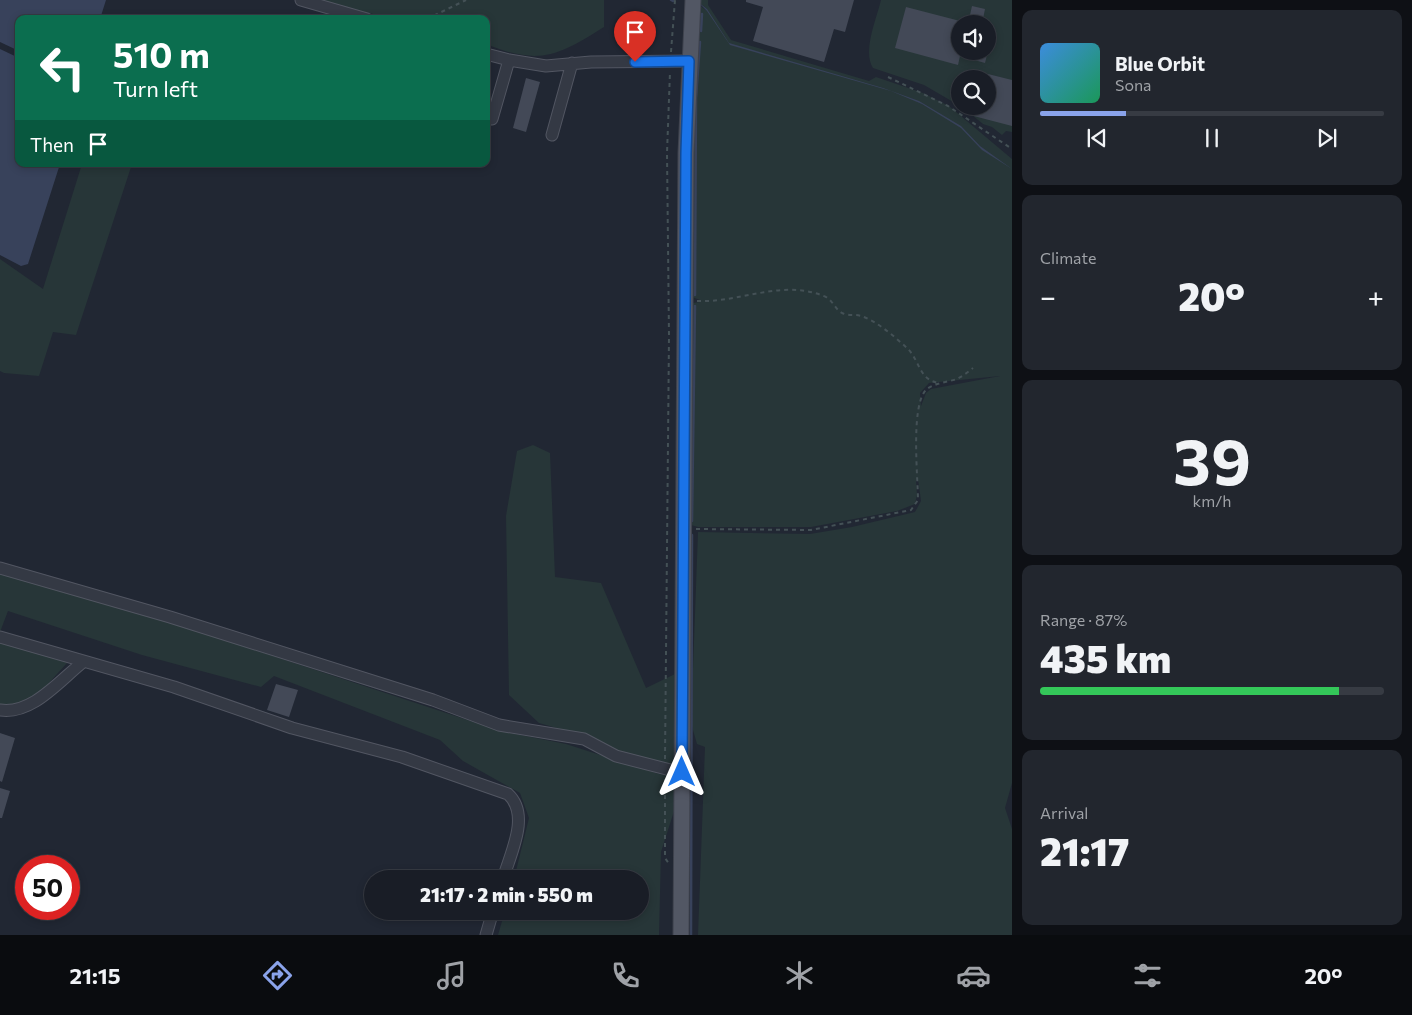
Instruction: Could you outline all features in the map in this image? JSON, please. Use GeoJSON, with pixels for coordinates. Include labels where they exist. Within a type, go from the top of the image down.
{"type":"FeatureCollection","features":[{"type":"Feature","properties":{"kind":"main road"},"geometry":{"type":"LineString","coordinates":[[681,935],[686,153],[693,0]]}},
{"type":"Feature","properties":{"kind":"street"},"geometry":{"type":"LineString","coordinates":[[301,0],[353,15]]}},
{"type":"Feature","properties":{"kind":"street"},"geometry":{"type":"LineString","coordinates":[[490,55],[546,66],[572,63],[689,61]]}},
{"type":"Feature","properties":{"kind":"street"},"geometry":{"type":"LineString","coordinates":[[492,119],[509,60]]}},
{"type":"Feature","properties":{"kind":"street"},"geometry":{"type":"LineString","coordinates":[[552,135],[572,63]]}},
{"type":"Feature","properties":{"kind":"street"},"geometry":{"type":"LineString","coordinates":[[0,568],[170,617],[434,700],[499,725],[584,739],[616,756],[682,772]]}},
{"type":"Feature","properties":{"kind":"street"},"geometry":{"type":"LineString","coordinates":[[0,637],[174,688],[292,728],[402,757],[508,794],[513,798],[519,813],[519,825],[506,870]]}},
{"type":"Feature","properties":{"kind":"street"},"geometry":{"type":"LineString","coordinates":[[0,710],[12,712],[26,708],[83,662]]}},
{"type":"Feature","properties":{"kind":"street"},"geometry":{"type":"LineString","coordinates":[[486,935],[490,920]]}},
{"type":"Feature","properties":{"kind":"path"},"geometry":{"type":"LineString","coordinates":[[435,15],[466,0]]}},
{"type":"Feature","properties":{"kind":"path"},"geometry":{"type":"LineString","coordinates":[[673,868],[665,858],[665,769],[669,336],[667,153],[670,61],[675,0]]}},
{"type":"Feature","properties":{"kind":"path"},"geometry":{"type":"LineString","coordinates":[[888,77],[948,106],[1012,149]]}},
{"type":"Feature","properties":{"kind":"path"},"geometry":{"type":"LineString","coordinates":[[697,301],[727,300],[780,289],[811,292],[826,297],[842,313],[859,315],[879,326],[908,348],[925,378],[942,384]]}},
{"type":"Feature","properties":{"kind":"path"},"geometry":{"type":"LineString","coordinates":[[684,529],[811,530],[912,510],[918,500],[917,428],[921,399],[927,389],[957,378],[973,368]]}},
{"type":"Feature","properties":{"kind":"shaded area"},"geometry":{"type":"Polygon","coordinates":[[[312,0],[604,0],[604,27],[560,51],[548,55],[534,56],[520,55],[490,46],[490,15],[378,15],[312,0]]]}},
{"type":"Feature","properties":{"kind":"shaded area"},"geometry":{"type":"Polygon","coordinates":[[[698,0],[708,0],[708,5],[731,40],[869,81],[876,77],[923,93],[949,106],[951,108],[951,115],[960,115],[1012,159],[1012,783],[1005,808],[1012,829],[1012,935],[698,935],[705,747],[697,744],[691,723],[698,532],[810,534],[852,527],[915,512],[921,501],[918,479],[916,480],[917,495],[915,504],[897,511],[811,527],[698,527],[691,525],[692,303],[700,302],[700,300],[692,297],[691,137],[698,4],[707,11],[698,0]],[[1000,376],[929,383],[920,393],[921,406],[926,393],[931,389],[1000,376]]]}},
{"type":"Feature","properties":{"kind":"shaded area"},"geometry":{"type":"Polygon","coordinates":[[[881,0],[1012,0],[1012,132],[1006,131],[1002,135],[972,115],[996,115],[996,70],[951,70],[951,101],[924,85],[873,68],[869,53],[881,0]]]}},
{"type":"Feature","properties":{"kind":"shaded area"},"geometry":{"type":"Polygon","coordinates":[[[81,167],[131,167],[76,335],[53,332],[39,376],[4,373],[0,371],[0,259],[43,289],[81,167]]]}},
{"type":"Feature","properties":{"kind":"shaded area"},"geometry":{"type":"Polygon","coordinates":[[[533,445],[550,453],[555,577],[601,583],[646,688],[675,674],[674,765],[619,753],[592,738],[539,723],[509,695],[506,516],[517,451],[533,445]]]}},
{"type":"Feature","properties":{"kind":"shaded area"},"geometry":{"type":"Polygon","coordinates":[[[0,570],[109,602],[501,731],[566,744],[659,774],[673,776],[675,808],[661,852],[659,935],[498,935],[502,920],[649,920],[649,870],[516,870],[529,818],[520,793],[463,761],[440,740],[274,676],[261,687],[142,655],[8,611],[0,632],[0,570]]]}},
{"type":"Feature","properties":{"kind":"shaded area"},"geometry":{"type":"Polygon","coordinates":[[[0,633],[67,663],[27,707],[0,708],[0,633]]]}},
{"type":"Feature","properties":{"kind":"water"},"geometry":{"type":"Polygon","coordinates":[[[0,0],[106,0],[101,15],[15,15],[15,49],[0,42],[0,0]]]}},
{"type":"Feature","properties":{"kind":"water"},"geometry":{"type":"Polygon","coordinates":[[[698,2],[707,9],[729,43],[883,88],[919,101],[961,126],[980,146],[1012,169],[982,150],[961,128],[922,104],[891,91],[730,45],[707,11],[698,2]]]}},
{"type":"Feature","properties":{"kind":"water"},"geometry":{"type":"Polygon","coordinates":[[[0,49],[15,56],[15,167],[59,167],[28,264],[21,266],[0,255],[0,49]]]}},
{"type":"Feature","properties":{"kind":"building"},"geometry":{"type":"Polygon","coordinates":[[[746,0],[854,0],[845,32],[834,29],[824,62],[753,41],[763,7],[746,2],[746,0]]]}},
{"type":"Feature","properties":{"kind":"building"},"geometry":{"type":"Polygon","coordinates":[[[972,6],[985,9],[984,15],[970,15],[972,6]]]}},
{"type":"Feature","properties":{"kind":"building"},"geometry":{"type":"Polygon","coordinates":[[[906,7],[951,19],[951,60],[959,60],[958,65],[895,48],[906,7]]]}},
{"type":"Feature","properties":{"kind":"building"},"geometry":{"type":"Polygon","coordinates":[[[974,60],[986,60],[985,63],[974,60]]]}},
{"type":"Feature","properties":{"kind":"building"},"geometry":{"type":"Polygon","coordinates":[[[996,76],[1012,80],[1012,126],[970,115],[996,115],[996,76]]]}},
{"type":"Feature","properties":{"kind":"building"},"geometry":{"type":"Polygon","coordinates":[[[526,78],[540,82],[526,132],[513,128],[526,78]]]}},
{"type":"Feature","properties":{"kind":"building"},"geometry":{"type":"Polygon","coordinates":[[[276,684],[298,690],[289,717],[267,710],[276,684]]]}},
{"type":"Feature","properties":{"kind":"building"},"geometry":{"type":"Polygon","coordinates":[[[0,733],[15,738],[2,782],[0,781],[0,733]]]}},
{"type":"Feature","properties":{"kind":"building"},"geometry":{"type":"Polygon","coordinates":[[[0,788],[10,791],[2,818],[0,818],[0,788]]]}},
{"type":"Feature","properties":{"kind":"waterway"},"geometry":{"type":"LineString","coordinates":[[701,31],[702,14]]}},
{"type":"Feature","properties":{"kind":"waterway"},"geometry":{"type":"LineString","coordinates":[[695,295],[696,98],[700,42]]}},
{"type":"Feature","properties":{"kind":"waterway"},"geometry":{"type":"LineString","coordinates":[[692,521],[695,306]]}},
{"type":"Feature","properties":{"kind":"waterway"},"geometry":{"type":"LineString","coordinates":[[691,935],[692,535]]}},
{"type":"Feature","properties":{"kind":"route"},"geometry":{"type":"LineString","coordinates":[[635,62],[689,61],[686,153],[682,772]]}}]}
